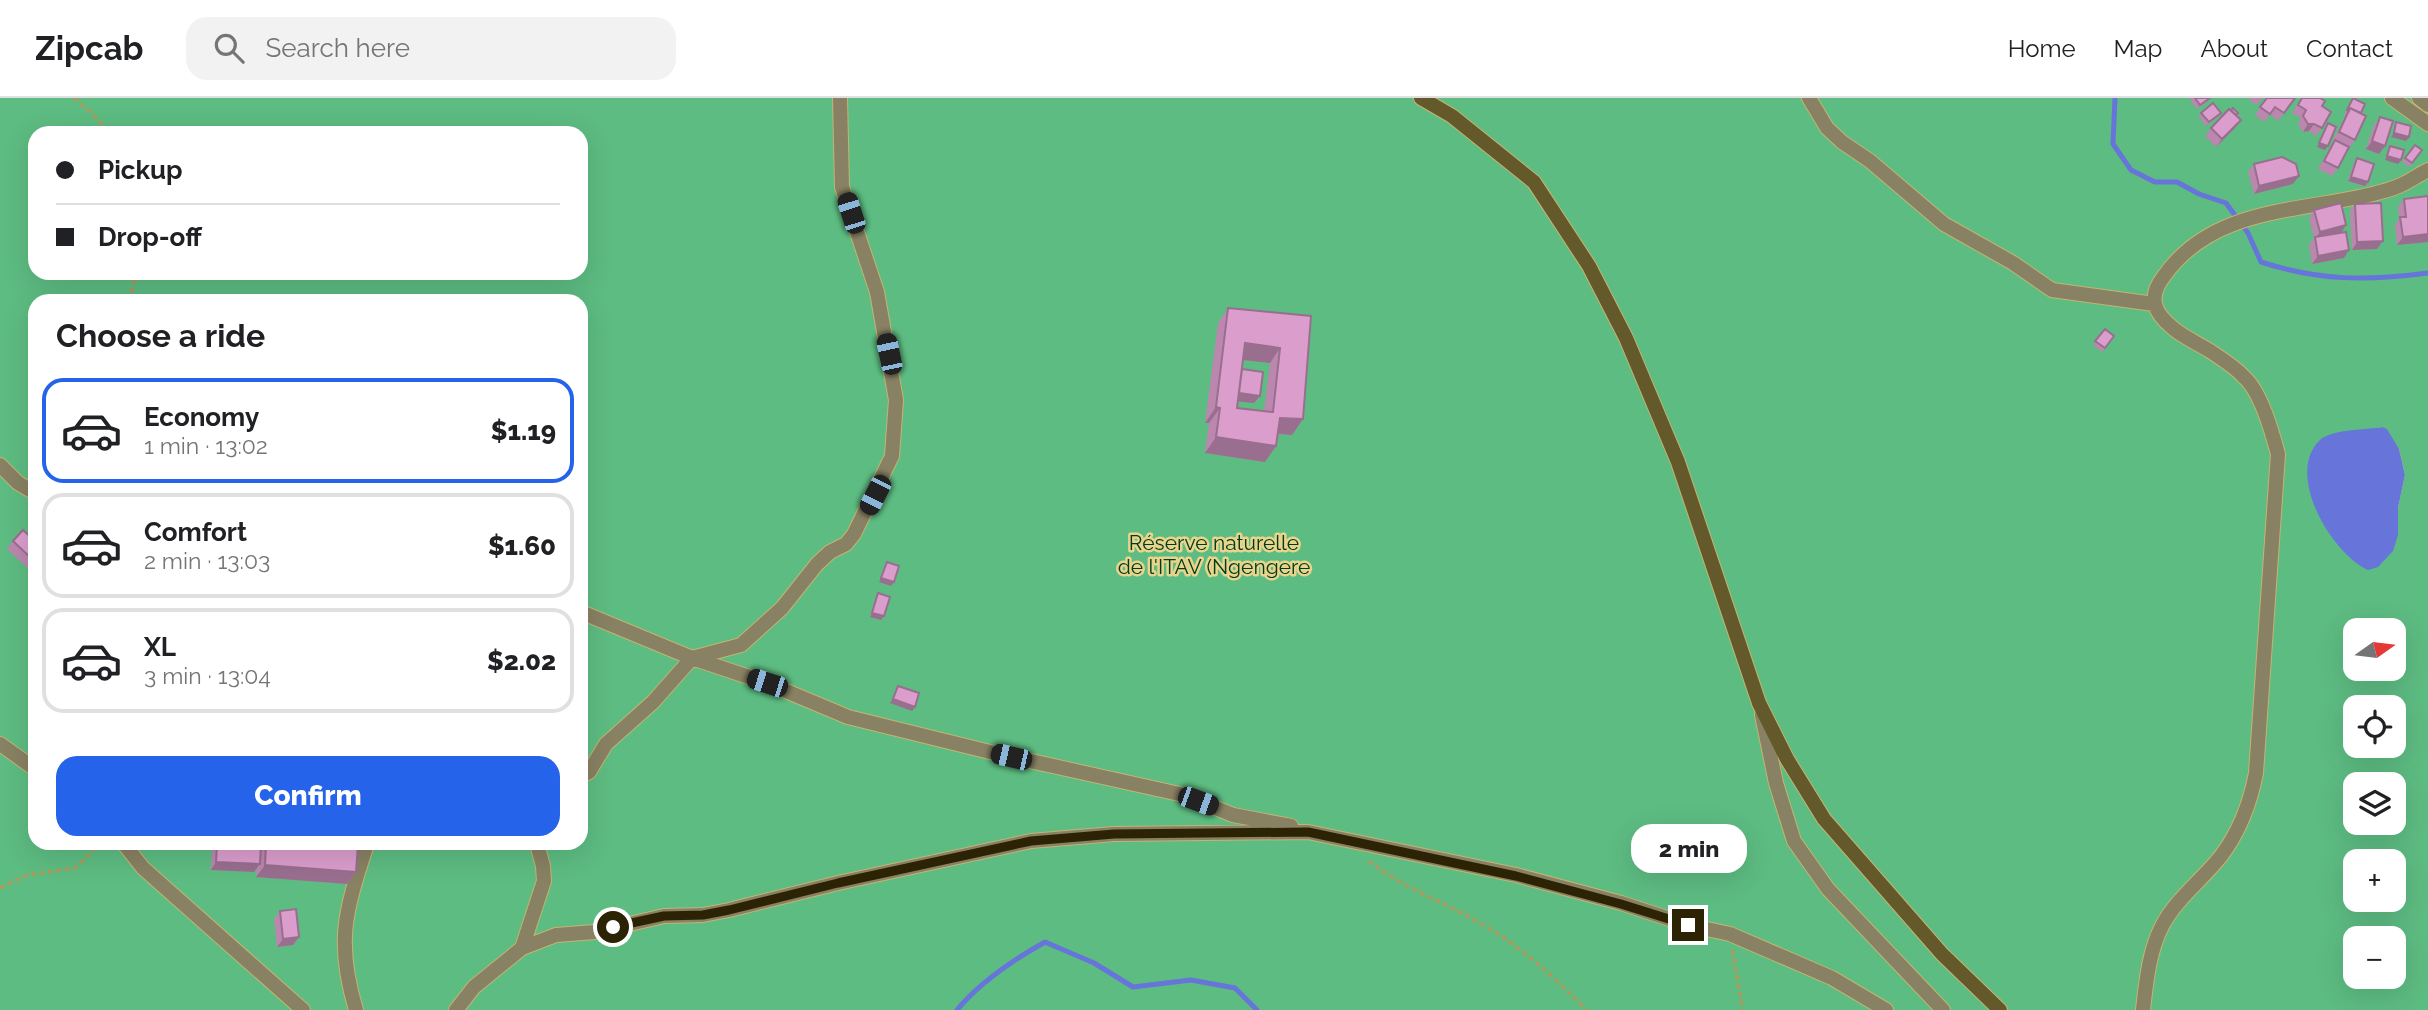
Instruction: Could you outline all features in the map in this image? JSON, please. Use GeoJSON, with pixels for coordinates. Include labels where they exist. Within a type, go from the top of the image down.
{"type":"FeatureCollection","features":[{"type":"Feature","properties":{"kind":"street"},"geometry":{"type":"LineString","coordinates":[[588,772],[607,744],[653,702],[692,658],[741,645],[782,608],[817,564],[830,552],[846,544],[859,524],[892,456],[896,400],[877,292],[842,187],[840,98]]}},
{"type":"Feature","properties":{"kind":"street"},"geometry":{"type":"LineString","coordinates":[[1421,98],[1452,116],[1534,183],[1589,266],[1626,338],[1678,462],[1759,703],[1776,783],[1794,841],[1828,889],[1943,1010]]}},
{"type":"Feature","properties":{"kind":"street"},"geometry":{"type":"LineString","coordinates":[[1809,98],[1827,128],[1842,142],[1870,161],[1944,224],[2014,263],[2052,290],[2154,304]]}},
{"type":"Feature","properties":{"kind":"street"},"geometry":{"type":"LineString","coordinates":[[2392,98],[2428,124]]}},
{"type":"Feature","properties":{"kind":"street"},"geometry":{"type":"LineString","coordinates":[[2419,98],[2428,105]]}},
{"type":"Feature","properties":{"kind":"street"},"geometry":{"type":"LineString","coordinates":[[2143,1010],[2146,977],[2162,927],[2180,901],[2220,857],[2237,832],[2250,800],[2256,773],[2277,454],[2269,420],[2246,378],[2210,351],[2175,331],[2158,314],[2154,304],[2156,290],[2178,257],[2202,238],[2232,224],[2403,185],[2428,170]]}},
{"type":"Feature","properties":{"kind":"street"},"geometry":{"type":"LineString","coordinates":[[0,465],[28,489]]}},
{"type":"Feature","properties":{"kind":"street"},"geometry":{"type":"LineString","coordinates":[[588,615],[692,658],[767,683],[848,717],[1184,795],[1233,816],[1285,824],[1308,832],[1516,876],[1688,925],[1730,934],[1832,978],[1886,1010]]}},
{"type":"Feature","properties":{"kind":"street"},"geometry":{"type":"LineString","coordinates":[[1759,703],[1787,759],[1824,819],[1942,954],[2000,1010]]}},
{"type":"Feature","properties":{"kind":"street"},"geometry":{"type":"LineString","coordinates":[[0,744],[28,764]]}},
{"type":"Feature","properties":{"kind":"street"},"geometry":{"type":"LineString","coordinates":[[456,1010],[474,987],[522,948],[556,934],[595,932],[664,916],[703,915],[729,910],[1031,841],[1114,834],[1308,832]]}},
{"type":"Feature","properties":{"kind":"street"},"geometry":{"type":"LineString","coordinates":[[129,850],[143,868],[303,1010]]}},
{"type":"Feature","properties":{"kind":"street"},"geometry":{"type":"LineString","coordinates":[[356,1010],[348,982],[343,945],[347,909],[365,850]]}},
{"type":"Feature","properties":{"kind":"street"},"geometry":{"type":"LineString","coordinates":[[522,948],[544,881],[539,850]]}},
{"type":"Feature","properties":{"kind":"path"},"geometry":{"type":"LineString","coordinates":[[74,98],[103,126]]}},
{"type":"Feature","properties":{"kind":"path"},"geometry":{"type":"LineString","coordinates":[[1344,839],[1372,864],[1422,894],[1473,918],[1529,954],[1587,1010]]}},
{"type":"Feature","properties":{"kind":"path"},"geometry":{"type":"LineString","coordinates":[[0,888],[27,875],[75,868],[94,850]]}},
{"type":"Feature","properties":{"kind":"path"},"geometry":{"type":"LineString","coordinates":[[1730,934],[1743,1010]]}},
{"type":"Feature","properties":{"kind":"green space","name":"Réserve naturelle de l'ITAV (Ngengere"},"geometry":{"type":"Polygon","coordinates":[[[0,98],[2428,98],[2428,1010],[0,1010],[0,98]],[[2382,427],[2359,431],[2398,535],[2398,508],[2405,475],[2399,449],[2382,427]]]}},
{"type":"Feature","properties":{"kind":"water"},"geometry":{"type":"Polygon","coordinates":[[[2382,427],[2387,429],[2399,449],[2405,475],[2398,508],[2398,535],[2393,551],[2378,567],[2368,570],[2340,548],[2328,531],[2317,512],[2307,472],[2310,455],[2325,436],[2382,427]]]}},
{"type":"Feature","properties":{"kind":"building"},"geometry":{"type":"Polygon","coordinates":[[[2195,98],[2210,98],[2200,105],[2195,98]]]}},
{"type":"Feature","properties":{"kind":"building"},"geometry":{"type":"Polygon","coordinates":[[[2267,98],[2295,98],[2284,113],[2275,107],[2270,114],[2260,107],[2267,98]]]}},
{"type":"Feature","properties":{"kind":"building"},"geometry":{"type":"Polygon","coordinates":[[[2302,98],[2320,98],[2325,101],[2322,106],[2331,112],[2322,128],[2308,124],[2303,116],[2306,110],[2298,105],[2302,98]]]}},
{"type":"Feature","properties":{"kind":"building"},"geometry":{"type":"Polygon","coordinates":[[[2353,98],[2365,104],[2361,113],[2350,108],[2347,110],[2353,98]]]}},
{"type":"Feature","properties":{"kind":"building"},"geometry":{"type":"Polygon","coordinates":[[[2213,103],[2221,113],[2209,122],[2201,113],[2213,103]]]}},
{"type":"Feature","properties":{"kind":"building"},"geometry":{"type":"Polygon","coordinates":[[[2350,108],[2366,116],[2355,140],[2339,132],[2350,108]]]}},
{"type":"Feature","properties":{"kind":"building"},"geometry":{"type":"Polygon","coordinates":[[[2229,109],[2241,120],[2222,139],[2211,128],[2229,109]]]}},
{"type":"Feature","properties":{"kind":"building"},"geometry":{"type":"Polygon","coordinates":[[[2380,117],[2393,121],[2385,146],[2372,141],[2380,117]]]}},
{"type":"Feature","properties":{"kind":"building"},"geometry":{"type":"Polygon","coordinates":[[[2396,122],[2411,126],[2409,137],[2394,133],[2396,122]]]}},
{"type":"Feature","properties":{"kind":"building"},"geometry":{"type":"Polygon","coordinates":[[[2328,123],[2336,127],[2328,146],[2319,143],[2328,123]]]}},
{"type":"Feature","properties":{"kind":"building"},"geometry":{"type":"Polygon","coordinates":[[[2335,140],[2349,147],[2338,168],[2324,161],[2335,140]]]}},
{"type":"Feature","properties":{"kind":"building"},"geometry":{"type":"Polygon","coordinates":[[[2415,145],[2422,150],[2412,163],[2405,158],[2415,145]]]}},
{"type":"Feature","properties":{"kind":"building"},"geometry":{"type":"Polygon","coordinates":[[[2390,146],[2404,150],[2401,160],[2387,156],[2390,146]]]}},
{"type":"Feature","properties":{"kind":"building"},"geometry":{"type":"Polygon","coordinates":[[[2282,157],[2296,164],[2299,176],[2259,186],[2254,164],[2282,157]]]}},
{"type":"Feature","properties":{"kind":"building"},"geometry":{"type":"Polygon","coordinates":[[[2357,158],[2374,164],[2368,182],[2351,177],[2357,158]]]}},
{"type":"Feature","properties":{"kind":"building"},"geometry":{"type":"Polygon","coordinates":[[[2428,196],[2428,234],[2403,237],[2400,217],[2406,217],[2404,199],[2428,196]]]}},
{"type":"Feature","properties":{"kind":"building"},"geometry":{"type":"Polygon","coordinates":[[[2341,203],[2346,225],[2320,232],[2314,210],[2341,203]]]}},
{"type":"Feature","properties":{"kind":"building"},"geometry":{"type":"Polygon","coordinates":[[[2381,203],[2383,241],[2357,242],[2355,204],[2381,203]]]}},
{"type":"Feature","properties":{"kind":"building"},"geometry":{"type":"Polygon","coordinates":[[[2346,232],[2349,250],[2318,256],[2315,237],[2346,232]]]}},
{"type":"Feature","properties":{"kind":"building"},"geometry":{"type":"Polygon","coordinates":[[[1228,308],[1311,316],[1303,419],[1280,418],[1276,446],[1216,437],[1220,408],[1216,407],[1228,308]],[[1245,343],[1237,408],[1273,412],[1280,348],[1245,343]]]}},
{"type":"Feature","properties":{"kind":"building"},"geometry":{"type":"Polygon","coordinates":[[[2105,329],[2114,336],[2105,348],[2095,341],[2105,329]]]}},
{"type":"Feature","properties":{"kind":"building"},"geometry":{"type":"Polygon","coordinates":[[[1242,369],[1263,372],[1260,396],[1239,393],[1242,369]]]}},
{"type":"Feature","properties":{"kind":"building"},"geometry":{"type":"Polygon","coordinates":[[[23,530],[28,535],[28,555],[13,541],[23,530]]]}},
{"type":"Feature","properties":{"kind":"building"},"geometry":{"type":"Polygon","coordinates":[[[887,562],[899,566],[894,582],[881,578],[887,562]]]}},
{"type":"Feature","properties":{"kind":"building"},"geometry":{"type":"Polygon","coordinates":[[[878,593],[890,597],[884,616],[872,613],[878,593]]]}},
{"type":"Feature","properties":{"kind":"building"},"geometry":{"type":"Polygon","coordinates":[[[898,686],[919,693],[915,707],[893,699],[898,686]]]}},
{"type":"Feature","properties":{"kind":"building"},"geometry":{"type":"Polygon","coordinates":[[[217,850],[261,850],[260,864],[216,862],[217,850]]]}},
{"type":"Feature","properties":{"kind":"building"},"geometry":{"type":"Polygon","coordinates":[[[266,850],[358,850],[356,872],[265,865],[266,850]]]}},
{"type":"Feature","properties":{"kind":"building"},"geometry":{"type":"Polygon","coordinates":[[[296,909],[299,937],[283,939],[280,911],[296,909]]]}},
{"type":"Feature","properties":{"kind":"waterway"},"geometry":{"type":"LineString","coordinates":[[2115,98],[2113,144],[2131,170],[2155,182],[2177,182],[2199,194],[2226,203],[2248,233],[2261,262],[2303,273],[2344,278],[2428,273]]}},
{"type":"Feature","properties":{"kind":"waterway"},"geometry":{"type":"LineString","coordinates":[[957,1010],[998,972],[1045,942],[1094,963],[1133,987],[1191,980],[1235,988],[1257,1010]]}},
{"type":"Feature","properties":{"kind":"route"},"geometry":{"type":"LineString","coordinates":[[613,927],[664,916],[703,915],[729,910],[1031,841],[1114,834],[1308,832],[1516,876],[1688,925]]}}]}
